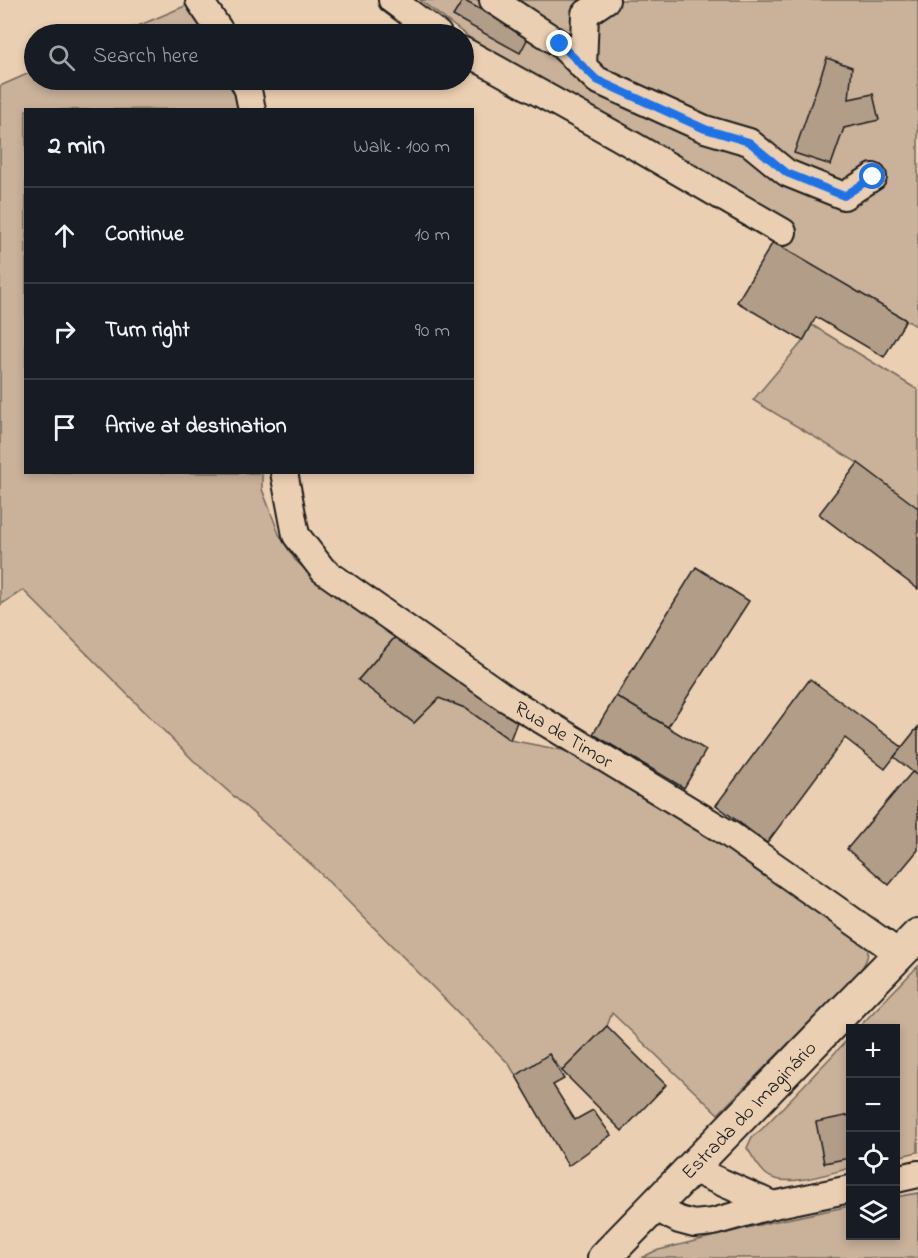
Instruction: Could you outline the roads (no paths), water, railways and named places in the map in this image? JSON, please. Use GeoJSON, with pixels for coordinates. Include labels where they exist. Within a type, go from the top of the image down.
{"type":"FeatureCollection","features":[{"type":"Feature","properties":{"kind":"main road","name":"Estrada do Imaginário"},"geometry":{"type":"LineString","coordinates":[[604,1258],[909,945]]}},
{"type":"Feature","properties":{"kind":"street"},"geometry":{"type":"LineString","coordinates":[[199,0],[215,24]]}},
{"type":"Feature","properties":{"kind":"street"},"geometry":{"type":"LineString","coordinates":[[392,0],[424,24]]}},
{"type":"Feature","properties":{"kind":"street"},"geometry":{"type":"LineString","coordinates":[[493,0],[560,44],[597,80],[694,124],[749,142],[787,173],[844,196],[873,177]]}},
{"type":"Feature","properties":{"kind":"street"},"geometry":{"type":"LineString","coordinates":[[583,67],[585,14],[606,0]]}},
{"type":"Feature","properties":{"kind":"street"},"geometry":{"type":"LineString","coordinates":[[474,57],[783,232]]}},
{"type":"Feature","properties":{"kind":"street"},"geometry":{"type":"LineString","coordinates":[[248,90],[252,108]]}},
{"type":"Feature","properties":{"kind":"street","name":"Rua de Timor"},"geometry":{"type":"LineString","coordinates":[[284,474],[296,535],[323,570],[507,699],[909,945]]}},
{"type":"Feature","properties":{"kind":"street"},"geometry":{"type":"LineString","coordinates":[[692,1168],[773,1205]]}},
{"type":"Feature","properties":{"kind":"street"},"geometry":{"type":"LineString","coordinates":[[900,1178],[918,1174]]}},
{"type":"Feature","properties":{"kind":"street"},"geometry":{"type":"LineString","coordinates":[[654,1207],[679,1220],[694,1224],[713,1222],[773,1205],[846,1190]]}}]}
